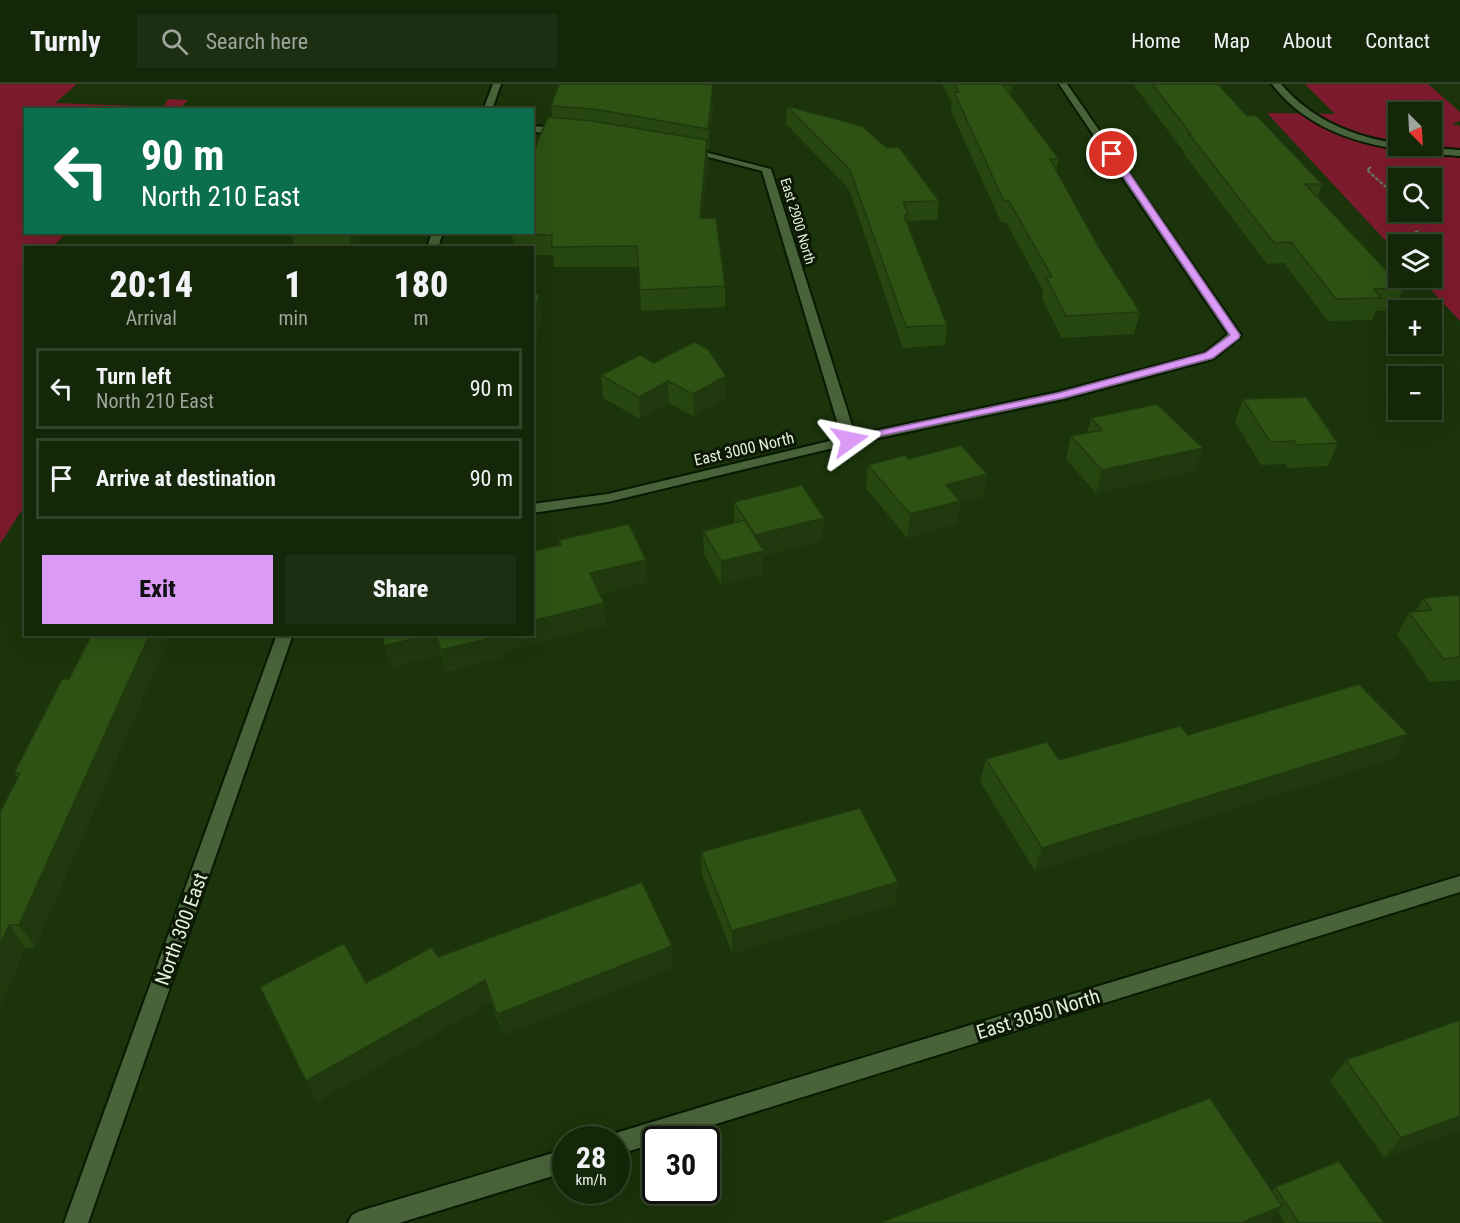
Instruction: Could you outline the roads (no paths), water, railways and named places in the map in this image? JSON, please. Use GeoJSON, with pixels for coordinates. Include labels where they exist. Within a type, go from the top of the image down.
{"type":"FeatureCollection","features":[{"type":"Feature","properties":{"kind":"street"},"geometry":{"type":"LineString","coordinates":[[487,108],[497,84]]}},
{"type":"Feature","properties":{"kind":"street","name":"East 3000 North"},"geometry":{"type":"LineString","coordinates":[[534,509],[608,498],[850,440],[1059,396],[1209,356],[1235,335],[1063,84]]}},
{"type":"Feature","properties":{"kind":"street"},"geometry":{"type":"LineString","coordinates":[[1276,84],[1298,107],[1324,124],[1393,146],[1460,153]]}},
{"type":"Feature","properties":{"kind":"street"},"geometry":{"type":"LineString","coordinates":[[534,129],[572,132]]}},
{"type":"Feature","properties":{"kind":"street","name":"East 2900 North"},"geometry":{"type":"LineString","coordinates":[[677,147],[766,169],[850,440]]}},
{"type":"Feature","properties":{"kind":"street","name":"North 300 East"},"geometry":{"type":"LineString","coordinates":[[76,1223],[284,636]]}},
{"type":"Feature","properties":{"kind":"street","name":"East 3050 North"},"geometry":{"type":"LineString","coordinates":[[630,1140],[1460,884]]}},
{"type":"Feature","properties":{"kind":"street"},"geometry":{"type":"LineString","coordinates":[[360,1223],[552,1164]]}}]}
